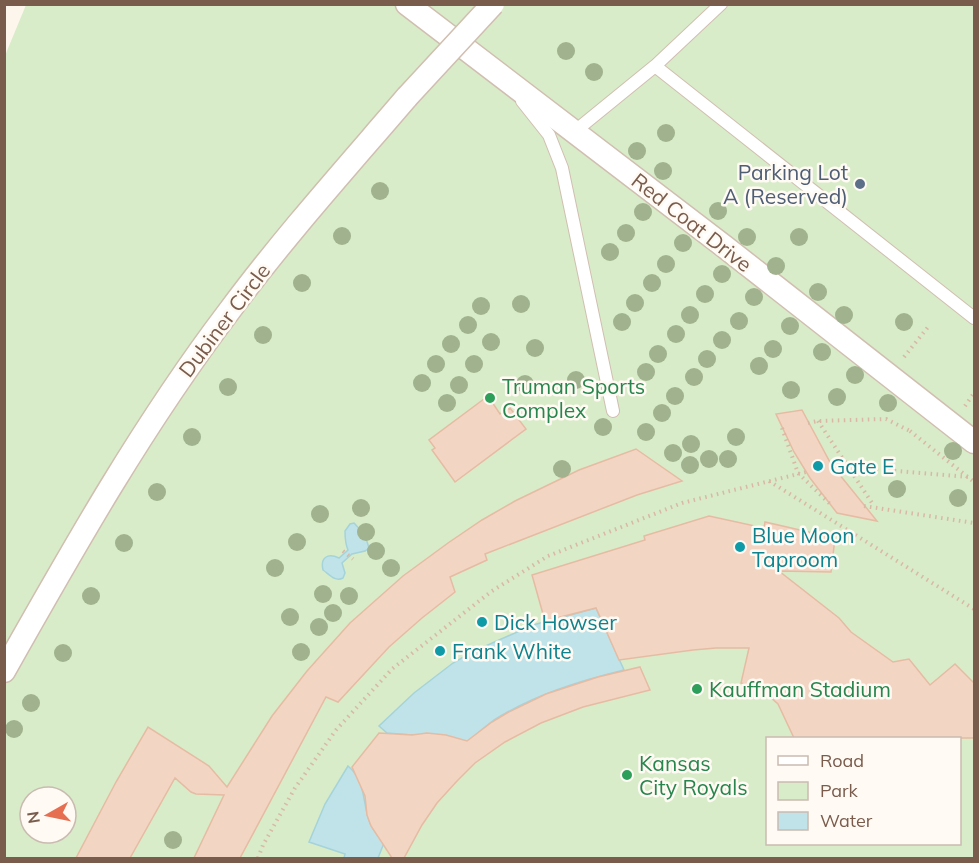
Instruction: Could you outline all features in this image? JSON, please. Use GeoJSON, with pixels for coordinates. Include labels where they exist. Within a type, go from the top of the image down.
{"type":"FeatureCollection","features":[{"type":"Feature","properties":{"kind":"street","name":"Red Coat Drive"},"geometry":{"type":"LineString","coordinates":[[407,4],[975,442]]}},
{"type":"Feature","properties":{"kind":"street","name":"Dubiner Circle"},"geometry":{"type":"LineString","coordinates":[[4,671],[112,482],[168,396],[229,310],[297,225],[407,97],[493,4]]}},
{"type":"Feature","properties":{"kind":"lane"},"geometry":{"type":"LineString","coordinates":[[574,132],[655,66],[722,4]]}},
{"type":"Feature","properties":{"kind":"lane"},"geometry":{"type":"LineString","coordinates":[[655,66],[975,318]]}},
{"type":"Feature","properties":{"kind":"lane"},"geometry":{"type":"LineString","coordinates":[[502,77],[549,135],[562,168],[613,411]]}},
{"type":"Feature","properties":{"kind":"path"},"geometry":{"type":"LineString","coordinates":[[902,359],[928,327]]}},
{"type":"Feature","properties":{"kind":"path"},"geometry":{"type":"LineString","coordinates":[[808,423],[886,419],[910,430],[975,482]]}},
{"type":"Feature","properties":{"kind":"path"},"geometry":{"type":"LineString","coordinates":[[818,421],[874,506]]}},
{"type":"Feature","properties":{"kind":"path"},"geometry":{"type":"LineString","coordinates":[[910,430],[915,424]]}},
{"type":"Feature","properties":{"kind":"path"},"geometry":{"type":"LineString","coordinates":[[782,428],[798,473],[830,504]]}},
{"type":"Feature","properties":{"kind":"path"},"geometry":{"type":"LineString","coordinates":[[835,469],[849,467],[969,477]]}},
{"type":"Feature","properties":{"kind":"path"},"geometry":{"type":"LineString","coordinates":[[258,858],[295,788],[336,730],[392,669],[492,591],[548,556],[682,503],[806,472]]}},
{"type":"Feature","properties":{"kind":"path"},"geometry":{"type":"LineString","coordinates":[[768,481],[975,609]]}},
{"type":"Feature","properties":{"kind":"path"},"geometry":{"type":"LineString","coordinates":[[864,506],[975,523]]}},
{"type":"Feature","properties":{"kind":"path"},"geometry":{"type":"LineString","coordinates":[[343,551],[353,559]]}},
{"type":"Feature","properties":{"kind":"green space","name":"Truman Sports Complex"},"geometry":{"type":"Polygon","coordinates":[[[26,5],[974,5],[974,858],[4,858],[4,58],[26,5]]]}},
{"type":"Feature","properties":{"kind":"water"},"geometry":{"type":"Polygon","coordinates":[[[354,523],[365,535],[369,548],[352,554],[342,563],[345,573],[343,578],[335,579],[323,570],[324,559],[328,556],[339,558],[348,550],[345,531],[350,524],[354,523]]]}},
{"type":"Feature","properties":{"kind":"water"},"geometry":{"type":"Polygon","coordinates":[[[596,608],[624,670],[574,684],[525,703],[494,720],[465,743],[387,733],[379,726],[414,693],[453,663],[472,652],[533,625],[596,608]]]}},
{"type":"Feature","properties":{"kind":"water"},"geometry":{"type":"Polygon","coordinates":[[[348,766],[361,786],[371,826],[384,843],[378,858],[344,858],[345,854],[309,842],[325,804],[348,766]]]}},
{"type":"Feature","properties":{"kind":"building"},"geometry":{"type":"Polygon","coordinates":[[[488,396],[500,414],[510,408],[526,429],[455,482],[432,450],[435,448],[429,440],[488,396]]]}},
{"type":"Feature","properties":{"kind":"building","name":"Gate E"},"geometry":{"type":"Polygon","coordinates":[[[802,410],[831,464],[877,521],[837,513],[810,478],[794,452],[776,414],[802,410]]]}},
{"type":"Feature","properties":{"kind":"building"},"geometry":{"type":"Polygon","coordinates":[[[636,449],[682,481],[637,495],[485,554],[487,560],[450,577],[455,592],[389,647],[338,702],[326,697],[240,858],[194,858],[224,795],[196,794],[175,778],[130,858],[76,858],[148,727],[209,766],[227,787],[272,716],[307,671],[350,623],[403,576],[482,520],[515,501],[579,470],[636,449]]]}},
{"type":"Feature","properties":{"kind":"building"},"geometry":{"type":"Polygon","coordinates":[[[709,516],[764,528],[765,522],[835,538],[831,572],[779,571],[839,618],[851,632],[893,662],[909,659],[930,685],[955,664],[975,684],[975,738],[794,737],[778,704],[763,691],[741,683],[749,648],[693,650],[619,660],[596,608],[545,621],[532,575],[645,540],[644,536],[709,516]]]}},
{"type":"Feature","properties":{"kind":"building"},"geometry":{"type":"Polygon","coordinates":[[[640,667],[650,690],[583,707],[541,723],[505,742],[475,763],[437,803],[404,858],[392,858],[371,826],[365,796],[352,767],[379,733],[412,735],[427,733],[467,741],[507,713],[546,694],[598,677],[640,667]]]}},
{"type":"Feature","properties":{"kind":"place","name":"Parking Lot A (Reserved)"},"geometry":{"type":"Point","coordinates":[860,184]}},
{"type":"Feature","properties":{"kind":"place","name":"Truman Sports Complex"},"geometry":{"type":"Point","coordinates":[490,398]}},
{"type":"Feature","properties":{"kind":"place","name":"Gate E"},"geometry":{"type":"Point","coordinates":[818,466]}},
{"type":"Feature","properties":{"kind":"place","name":"Blue Moon Taproom"},"geometry":{"type":"Point","coordinates":[740,547]}},
{"type":"Feature","properties":{"kind":"place","name":"Dick Howser"},"geometry":{"type":"Point","coordinates":[482,622]}},
{"type":"Feature","properties":{"kind":"place","name":"Frank White"},"geometry":{"type":"Point","coordinates":[440,651]}},
{"type":"Feature","properties":{"kind":"place","name":"Kauffman Stadium"},"geometry":{"type":"Point","coordinates":[697,689]}},
{"type":"Feature","properties":{"kind":"place","name":"Kansas City Royals"},"geometry":{"type":"Point","coordinates":[627,775]}}]}
